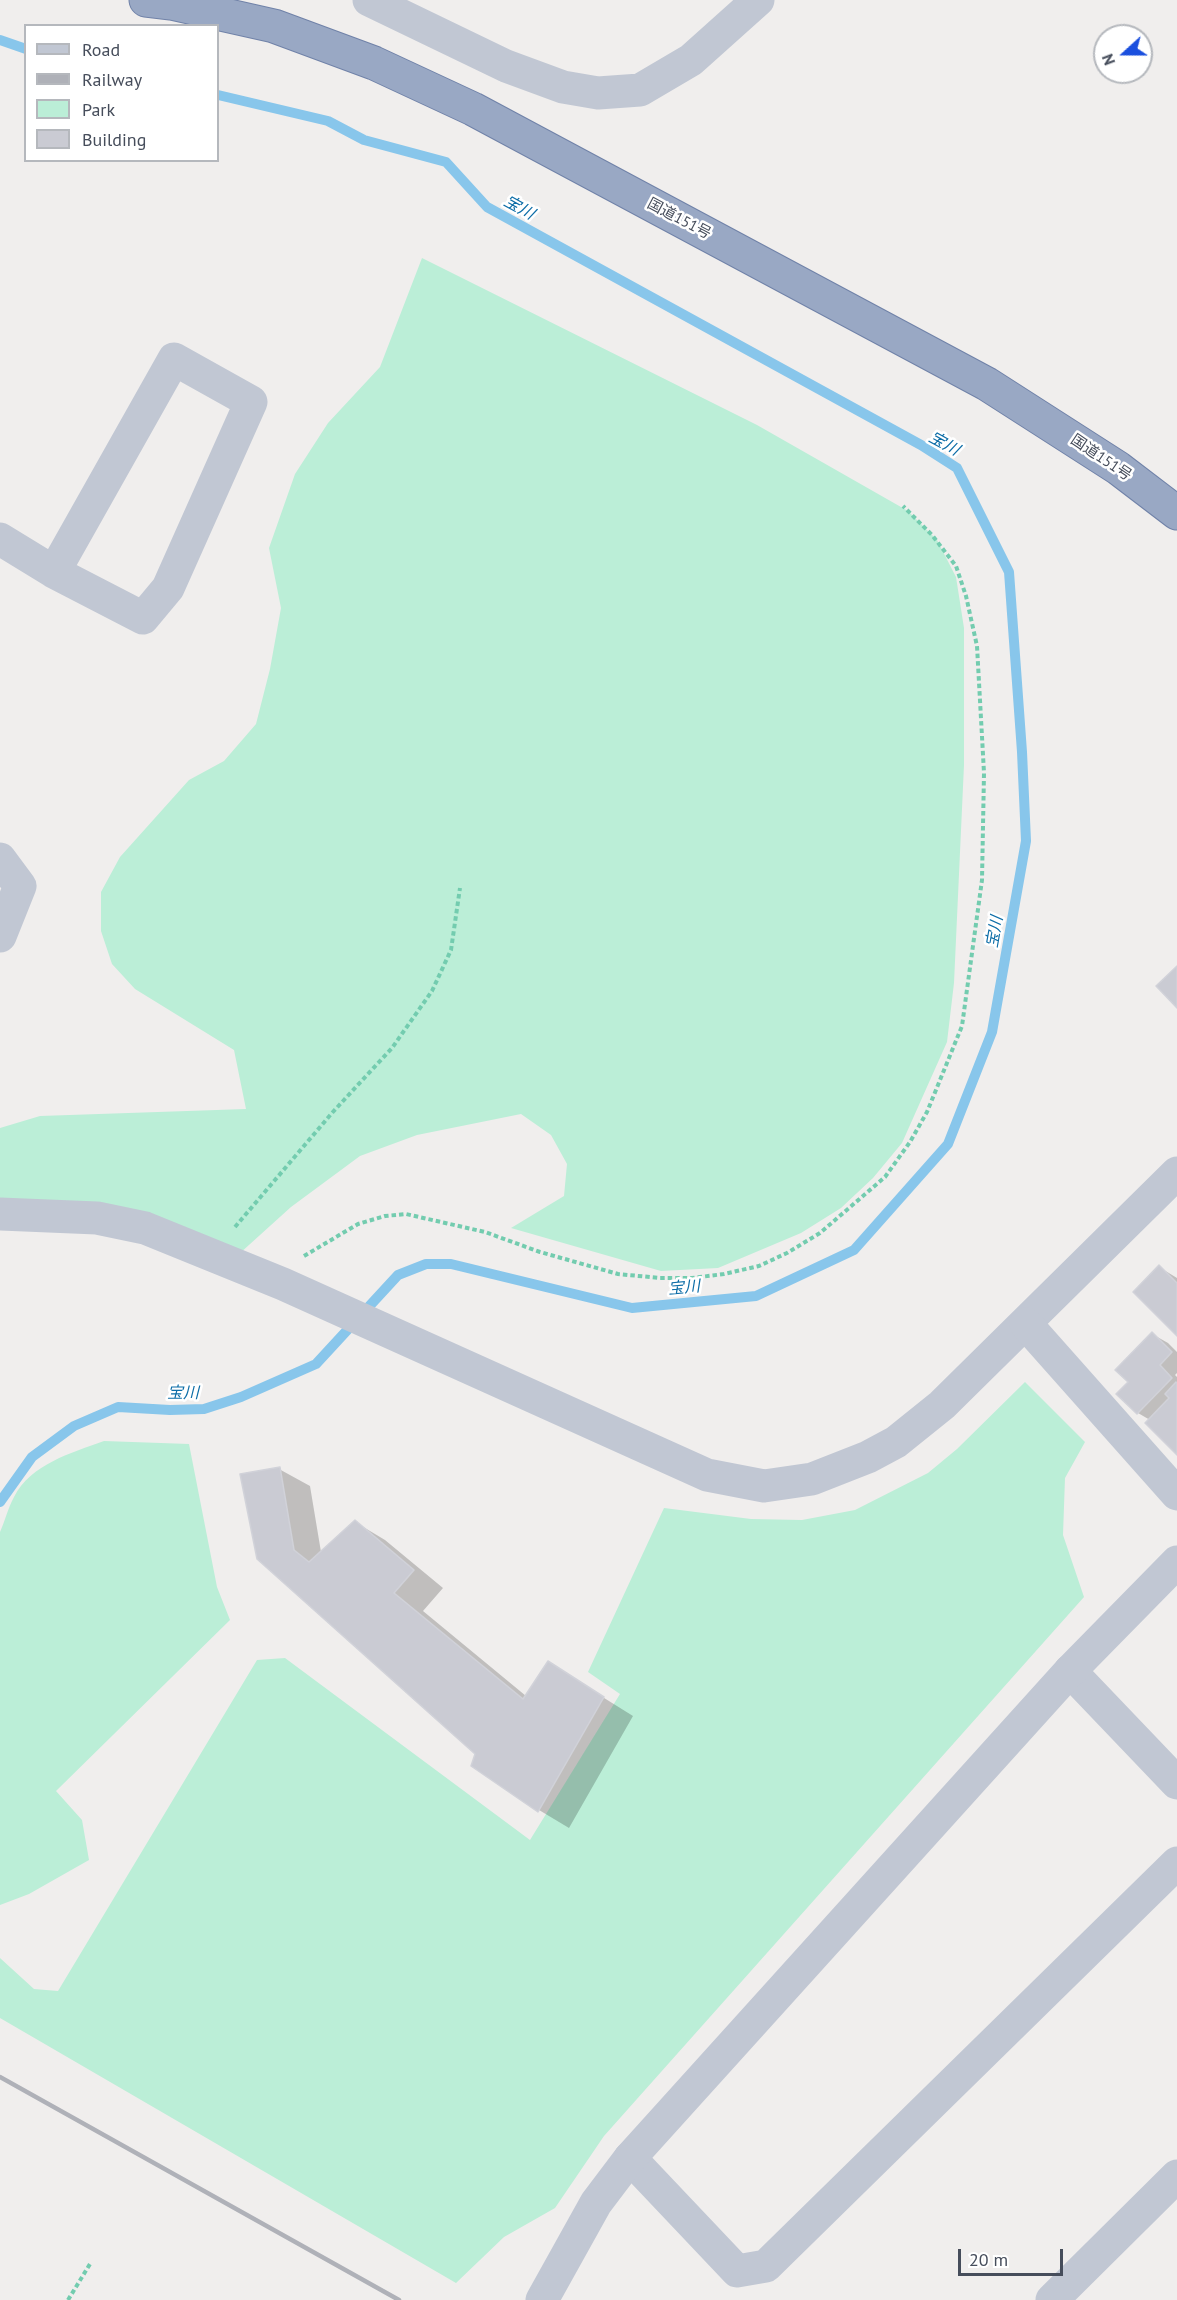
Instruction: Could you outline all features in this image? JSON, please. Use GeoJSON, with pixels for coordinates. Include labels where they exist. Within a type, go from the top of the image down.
{"type":"FeatureCollection","features":[{"type":"Feature","properties":{"kind":"highway","name":"国道151号"},"geometry":{"type":"LineString","coordinates":[[146,0],[171,3],[274,26],[374,63],[473,109],[987,384],[1118,468],[1177,513]]}},
{"type":"Feature","properties":{"kind":"street"},"geometry":{"type":"LineString","coordinates":[[369,0],[506,66],[563,87],[598,93],[640,90],[691,60],[758,0]]}},
{"type":"Feature","properties":{"kind":"street"},"geometry":{"type":"LineString","coordinates":[[0,539],[54,572],[143,618],[168,588],[250,402],[174,359],[54,572]]}},
{"type":"Feature","properties":{"kind":"street"},"geometry":{"type":"LineString","coordinates":[[0,859],[21,886],[0,936]]}},
{"type":"Feature","properties":{"kind":"street"},"geometry":{"type":"LineString","coordinates":[[0,1214],[97,1218],[146,1228],[291,1287],[707,1475],[764,1486],[812,1479],[868,1457],[897,1442],[942,1406],[1177,1173]]}},
{"type":"Feature","properties":{"kind":"street"},"geometry":{"type":"LineString","coordinates":[[1026,1324],[1177,1494]]}},
{"type":"Feature","properties":{"kind":"street"},"geometry":{"type":"LineString","coordinates":[[542,2300],[596,2202],[630,2158],[1070,1671],[1177,1562]]}},
{"type":"Feature","properties":{"kind":"street"},"geometry":{"type":"LineString","coordinates":[[1070,1671],[1177,1783]]}},
{"type":"Feature","properties":{"kind":"street"},"geometry":{"type":"LineString","coordinates":[[630,2158],[737,2271],[766,2266],[1177,1863]]}},
{"type":"Feature","properties":{"kind":"street"},"geometry":{"type":"LineString","coordinates":[[1052,2300],[1177,2175]]}},
{"type":"Feature","properties":{"kind":"path"},"geometry":{"type":"LineString","coordinates":[[291,1287],[293,1263],[358,1224],[384,1216],[406,1214],[485,1232],[540,1252],[618,1274],[692,1278],[724,1274],[759,1266],[812,1238],[885,1177],[910,1142],[927,1112],[962,1026],[982,880],[984,773],[977,646],[971,616],[956,566],[932,535],[903,506]]}},
{"type":"Feature","properties":{"kind":"path"},"geometry":{"type":"LineString","coordinates":[[211,1255],[332,1113],[392,1048],[432,991],[451,950],[460,888]]}},
{"type":"Feature","properties":{"kind":"path"},"geometry":{"type":"LineString","coordinates":[[68,2300],[90,2264]]}},
{"type":"Feature","properties":{"kind":"green space"},"geometry":{"type":"Polygon","coordinates":[[[422,258],[757,425],[908,511],[937,540],[956,577],[964,628],[964,765],[954,983],[947,1042],[902,1143],[873,1178],[841,1208],[801,1233],[718,1268],[661,1271],[511,1228],[564,1196],[567,1164],[551,1135],[521,1114],[417,1135],[360,1156],[291,1207],[239,1254],[0,1204],[0,1128],[40,1116],[246,1109],[234,1050],[135,989],[112,964],[101,931],[101,892],[120,857],[189,780],[224,761],[256,724],[270,669],[281,608],[269,548],[295,474],[328,423],[380,367],[422,258]]]}},
{"type":"Feature","properties":{"kind":"green space"},"geometry":{"type":"Polygon","coordinates":[[[1025,1382],[1085,1442],[1065,1478],[1063,1535],[1084,1597],[604,2136],[555,2208],[504,2237],[456,2283],[0,2018],[0,1958],[34,1989],[58,1991],[257,1660],[285,1658],[530,1840],[620,1694],[588,1672],[664,1508],[751,1519],[802,1520],[855,1510],[928,1473],[957,1449],[1025,1382]]]}},
{"type":"Feature","properties":{"kind":"green space"},"geometry":{"type":"Polygon","coordinates":[[[104,1441],[189,1444],[217,1587],[230,1620],[56,1791],[82,1820],[89,1860],[29,1894],[0,1905],[0,1532],[14,1497],[31,1476],[53,1461],[104,1441]]]}},
{"type":"Feature","properties":{"kind":"building"},"geometry":{"type":"Polygon","coordinates":[[[1177,966],[1177,1008],[1156,986],[1177,966]]]}},
{"type":"Feature","properties":{"kind":"building"},"geometry":{"type":"Polygon","coordinates":[[[1159,1265],[1177,1283],[1177,1336],[1133,1292],[1159,1265]]]}},
{"type":"Feature","properties":{"kind":"building"},"geometry":{"type":"Polygon","coordinates":[[[1152,1332],[1172,1352],[1160,1365],[1172,1378],[1137,1414],[1116,1394],[1128,1382],[1115,1370],[1152,1332]]]}},
{"type":"Feature","properties":{"kind":"building"},"geometry":{"type":"Polygon","coordinates":[[[1176,1382],[1177,1455],[1145,1423],[1169,1398],[1165,1394],[1176,1382]]]}},
{"type":"Feature","properties":{"kind":"building"},"geometry":{"type":"Polygon","coordinates":[[[280,1467],[294,1550],[309,1562],[355,1520],[414,1570],[394,1593],[523,1699],[548,1661],[604,1697],[538,1812],[471,1766],[475,1754],[257,1559],[240,1474],[280,1467]]]}},
{"type":"Feature","properties":{"kind":"waterway","name":"宝川"},"geometry":{"type":"LineString","coordinates":[[0,40],[24,48]]}},
{"type":"Feature","properties":{"kind":"waterway","name":"宝川"},"geometry":{"type":"LineString","coordinates":[[0,1502],[32,1457],[74,1426],[118,1407],[204,1409],[241,1397],[316,1364],[398,1275],[426,1264],[451,1264],[632,1308],[756,1296],[854,1250],[948,1144],[992,1032],[1026,841],[1009,572],[957,468],[921,445],[487,207],[446,162],[364,140],[328,121],[219,95]]}},
{"type":"Feature","properties":{"kind":"railway"},"geometry":{"type":"LineString","coordinates":[[0,2077],[399,2300]]}}]}
